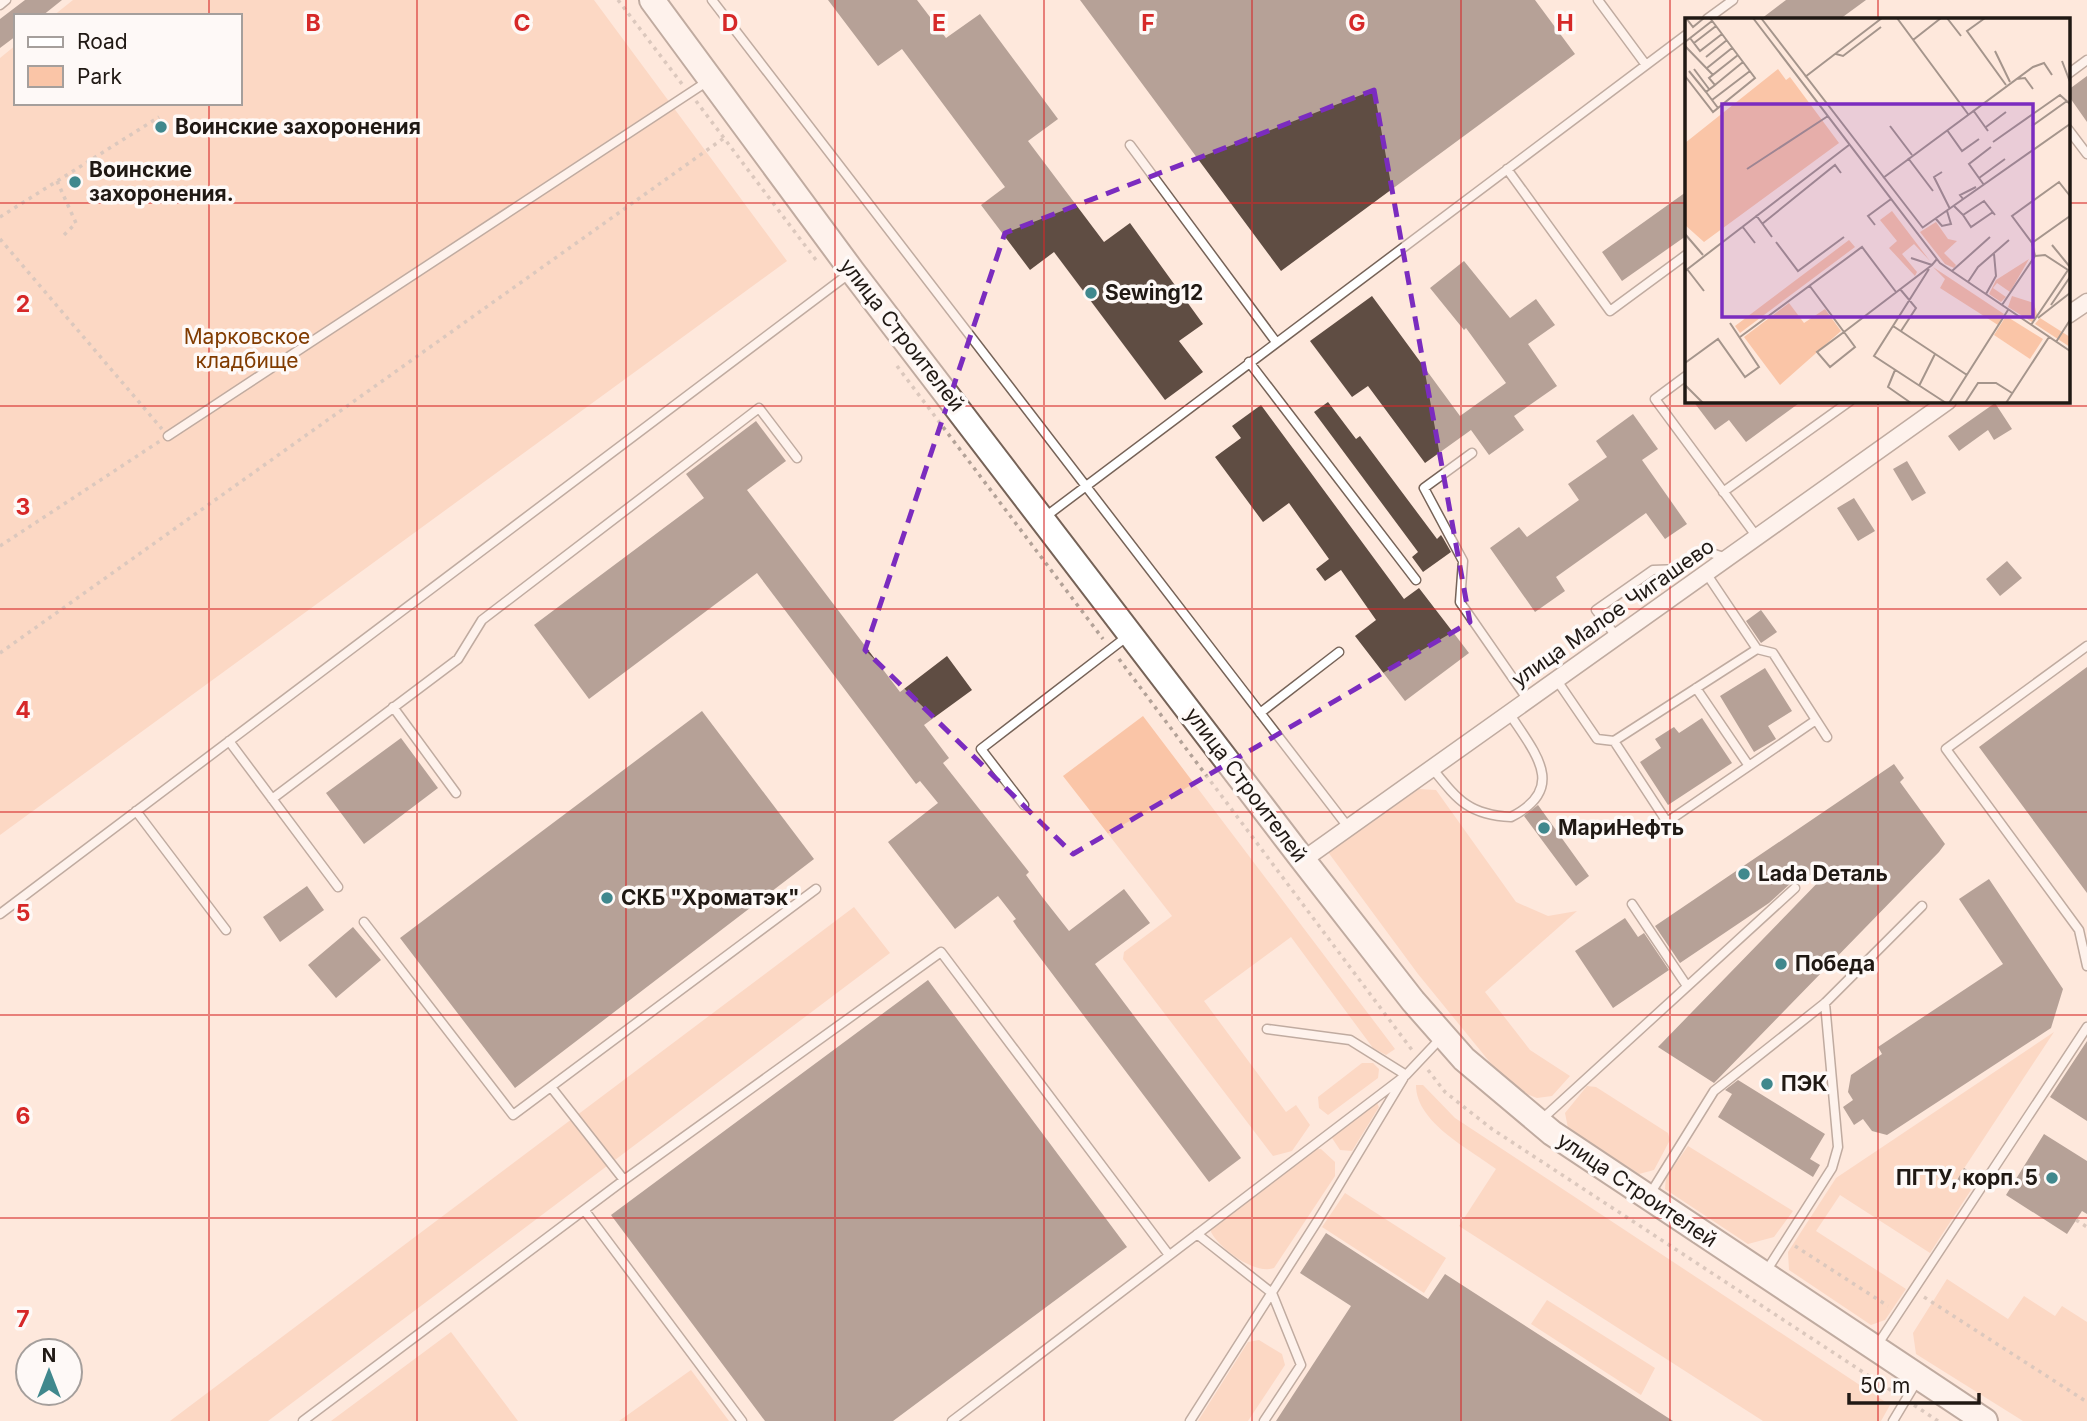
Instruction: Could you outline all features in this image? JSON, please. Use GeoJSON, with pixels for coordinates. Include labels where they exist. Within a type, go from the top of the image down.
{"type":"FeatureCollection","features":[{"type":"Feature","properties":{"kind":"main road","name":"улица Строителей"},"geometry":{"type":"LineString","coordinates":[[652,0],[711,79],[844,278],[1043,518],[1303,860],[1464,1059],[1539,1122],[1984,1421]]}},
{"type":"Feature","properties":{"kind":"street"},"geometry":{"type":"LineString","coordinates":[[2070,314],[2087,302]]}},
{"type":"Feature","properties":{"kind":"street","name":"улица Малое Чигашево"},"geometry":{"type":"LineString","coordinates":[[1303,860],[1947,402]]}},
{"type":"Feature","properties":{"kind":"lane"},"geometry":{"type":"LineString","coordinates":[[0,5],[6,0]]}},
{"type":"Feature","properties":{"kind":"lane"},"geometry":{"type":"LineString","coordinates":[[712,0],[1348,828]]}},
{"type":"Feature","properties":{"kind":"lane"},"geometry":{"type":"LineString","coordinates":[[1598,0],[1646,65]]}},
{"type":"Feature","properties":{"kind":"lane"},"geometry":{"type":"LineString","coordinates":[[1708,18],[1733,0]]}},
{"type":"Feature","properties":{"kind":"lane"},"geometry":{"type":"LineString","coordinates":[[1043,518],[1646,65],[1685,39]]}},
{"type":"Feature","properties":{"kind":"lane"},"geometry":{"type":"LineString","coordinates":[[2070,73],[2087,60]]}},
{"type":"Feature","properties":{"kind":"lane"},"geometry":{"type":"LineString","coordinates":[[168,436],[711,79]]}},
{"type":"Feature","properties":{"kind":"lane"},"geometry":{"type":"LineString","coordinates":[[2070,132],[2087,154]]}},
{"type":"Feature","properties":{"kind":"lane"},"geometry":{"type":"LineString","coordinates":[[2079,144],[2087,138]]}},
{"type":"Feature","properties":{"kind":"lane"},"geometry":{"type":"LineString","coordinates":[[1130,145],[1276,342]]}},
{"type":"Feature","properties":{"kind":"lane"},"geometry":{"type":"LineString","coordinates":[[1507,169],[1610,311],[1685,256]]}},
{"type":"Feature","properties":{"kind":"lane"},"geometry":{"type":"LineString","coordinates":[[0,914],[844,278]]}},
{"type":"Feature","properties":{"kind":"lane"},"geometry":{"type":"LineString","coordinates":[[1249,362],[1416,580]]}},
{"type":"Feature","properties":{"kind":"lane"},"geometry":{"type":"LineString","coordinates":[[1685,377],[1655,399],[1756,537]]}},
{"type":"Feature","properties":{"kind":"lane"},"geometry":{"type":"LineString","coordinates":[[1723,492],[1849,402]]}},
{"type":"Feature","properties":{"kind":"lane"},"geometry":{"type":"LineString","coordinates":[[272,799],[458,659],[482,620],[759,408],[797,458]]}},
{"type":"Feature","properties":{"kind":"lane"},"geometry":{"type":"LineString","coordinates":[[1472,453],[1424,488],[1463,561],[1460,602],[1528,699]]}},
{"type":"Feature","properties":{"kind":"lane"},"geometry":{"type":"LineString","coordinates":[[1616,636],[1596,610],[1653,570],[1681,569],[1705,551],[1727,558]]}},
{"type":"Feature","properties":{"kind":"lane"},"geometry":{"type":"LineString","coordinates":[[1706,573],[1757,649],[1773,653],[1827,737]]}},
{"type":"Feature","properties":{"kind":"lane"},"geometry":{"type":"LineString","coordinates":[[1024,805],[981,750],[1132,634]]}},
{"type":"Feature","properties":{"kind":"lane"},"geometry":{"type":"LineString","coordinates":[[2087,646],[1946,749],[2079,930],[2087,966]]}},
{"type":"Feature","properties":{"kind":"lane"},"geometry":{"type":"LineString","coordinates":[[1556,679],[1597,739],[1614,741],[1757,649]]}},
{"type":"Feature","properties":{"kind":"lane"},"geometry":{"type":"LineString","coordinates":[[1260,713],[1339,652]]}},
{"type":"Feature","properties":{"kind":"lane"},"geometry":{"type":"LineString","coordinates":[[1696,688],[1749,766]]}},
{"type":"Feature","properties":{"kind":"lane"},"geometry":{"type":"LineString","coordinates":[[393,707],[456,793]]}},
{"type":"Feature","properties":{"kind":"lane"},"geometry":{"type":"LineString","coordinates":[[1432,768],[1462,803],[1476,812],[1511,817],[1536,802],[1542,793],[1540,763],[1509,713]]}},
{"type":"Feature","properties":{"kind":"lane"},"geometry":{"type":"LineString","coordinates":[[1614,741],[1667,822],[1816,720]]}},
{"type":"Feature","properties":{"kind":"lane"},"geometry":{"type":"LineString","coordinates":[[229,741],[338,887]]}},
{"type":"Feature","properties":{"kind":"lane"},"geometry":{"type":"LineString","coordinates":[[136,811],[226,930]]}},
{"type":"Feature","properties":{"kind":"lane"},"geometry":{"type":"LineString","coordinates":[[1539,1122],[1796,888]]}},
{"type":"Feature","properties":{"kind":"lane"},"geometry":{"type":"LineString","coordinates":[[364,922],[513,1115],[816,890]]}},
{"type":"Feature","properties":{"kind":"lane"},"geometry":{"type":"LineString","coordinates":[[1632,904],[1687,986]]}},
{"type":"Feature","properties":{"kind":"lane"},"geometry":{"type":"LineString","coordinates":[[1649,1196],[1714,1091],[1825,1003],[1922,905]]}},
{"type":"Feature","properties":{"kind":"lane"},"geometry":{"type":"LineString","coordinates":[[2079,930],[2087,923]]}},
{"type":"Feature","properties":{"kind":"lane"},"geometry":{"type":"LineString","coordinates":[[303,1421],[624,1180],[941,952],[1169,1255]]}},
{"type":"Feature","properties":{"kind":"lane"},"geometry":{"type":"LineString","coordinates":[[1763,1275],[1832,1168],[1838,1146],[1825,1003]]}},
{"type":"Feature","properties":{"kind":"lane"},"geometry":{"type":"LineString","coordinates":[[1875,1349],[2087,1027]]}},
{"type":"Feature","properties":{"kind":"lane"},"geometry":{"type":"LineString","coordinates":[[1266,1029],[1350,1040],[1406,1075]]}},
{"type":"Feature","properties":{"kind":"lane"},"geometry":{"type":"LineString","coordinates":[[951,1421],[1406,1075],[1443,1036]]}},
{"type":"Feature","properties":{"kind":"lane"},"geometry":{"type":"LineString","coordinates":[[1190,1421],[1406,1075]]}},
{"type":"Feature","properties":{"kind":"lane"},"geometry":{"type":"LineString","coordinates":[[551,1087],[624,1180]]}},
{"type":"Feature","properties":{"kind":"lane"},"geometry":{"type":"LineString","coordinates":[[585,1211],[742,1421]]}},
{"type":"Feature","properties":{"kind":"lane"},"geometry":{"type":"LineString","coordinates":[[1197,1234],[1272,1293],[1301,1365],[1264,1421]]}},
{"type":"Feature","properties":{"kind":"lane"},"geometry":{"type":"LineString","coordinates":[[1893,1421],[1919,1378]]}},
{"type":"Feature","properties":{"kind":"path"},"geometry":{"type":"LineString","coordinates":[[618,0],[724,138],[844,278]]}},
{"type":"Feature","properties":{"kind":"path"},"geometry":{"type":"LineString","coordinates":[[0,217],[159,117]]}},
{"type":"Feature","properties":{"kind":"path"},"geometry":{"type":"LineString","coordinates":[[0,653],[724,138]]}},
{"type":"Feature","properties":{"kind":"path"},"geometry":{"type":"LineString","coordinates":[[57,181],[76,223],[63,236]]}},
{"type":"Feature","properties":{"kind":"path"},"geometry":{"type":"LineString","coordinates":[[0,239],[168,436],[0,546]]}},
{"type":"Feature","properties":{"kind":"path"},"geometry":{"type":"LineString","coordinates":[[893,362],[1311,912]]}},
{"type":"Feature","properties":{"kind":"path"},"geometry":{"type":"LineString","coordinates":[[2076,1220],[2087,1227]]}},
{"type":"Feature","properties":{"kind":"path"},"geometry":{"type":"LineString","coordinates":[[1786,1240],[1899,1313]]}},
{"type":"Feature","properties":{"kind":"path"},"geometry":{"type":"LineString","coordinates":[[1913,1290],[2087,1402]]}},
{"type":"Feature","properties":{"kind":"path"},"geometry":{"type":"LineString","coordinates":[[1906,1400],[1938,1421]]}},
{"type":"Feature","properties":{"kind":"highlighted area"},"geometry":{"type":"Polygon","coordinates":[[[1374,90],[1470,622],[1073,854],[865,650],[1005,233],[1374,90]]]}},
{"type":"Feature","properties":{"kind":"green space","name":"Марковское кладбище"},"geometry":{"type":"Polygon","coordinates":[[[73,0],[594,0],[787,261],[0,835],[0,58],[14,47],[14,105],[242,105],[242,14],[56,14],[73,0]]]}},
{"type":"Feature","properties":{"kind":"green space"},"geometry":{"type":"Polygon","coordinates":[[[1143,716],[1395,1049],[1386,1055],[1373,1048],[1291,937],[1204,1001],[1286,1112],[1296,1105],[1310,1125],[1292,1151],[1273,1156],[1123,959],[1124,952],[1172,916],[1063,776],[1143,716]]]}},
{"type":"Feature","properties":{"kind":"green space"},"geometry":{"type":"Polygon","coordinates":[[[1419,789],[1436,790],[1516,902],[1548,916],[1577,911],[1485,992],[1530,1050],[1570,1076],[1552,1096],[1537,1098],[1524,1093],[1493,1066],[1418,974],[1328,852],[1419,789]]]}},
{"type":"Feature","properties":{"kind":"green space"},"geometry":{"type":"Polygon","coordinates":[[[854,907],[890,953],[268,1421],[170,1421],[854,907]]]}},
{"type":"Feature","properties":{"kind":"green space"},"geometry":{"type":"Polygon","coordinates":[[[2054,1032],[1957,1179],[1971,1190],[1930,1253],[1840,1195],[1816,1231],[1906,1289],[1885,1320],[1871,1325],[1789,1270],[1788,1252],[1836,1178],[2054,1032]]]}},
{"type":"Feature","properties":{"kind":"green space"},"geometry":{"type":"Polygon","coordinates":[[[1362,1063],[1373,1063],[1379,1069],[1378,1078],[1328,1115],[1319,1108],[1318,1097],[1362,1063]]]}},
{"type":"Feature","properties":{"kind":"green space"},"geometry":{"type":"Polygon","coordinates":[[[1416,1085],[1423,1085],[1455,1118],[1890,1405],[1881,1421],[1763,1421],[1459,1226],[1496,1169],[1434,1123],[1418,1099],[1416,1085]]]}},
{"type":"Feature","properties":{"kind":"green space"},"geometry":{"type":"Polygon","coordinates":[[[1587,1086],[1596,1087],[1668,1133],[1670,1140],[1654,1170],[1639,1174],[1568,1128],[1565,1113],[1587,1086]]]}},
{"type":"Feature","properties":{"kind":"green space"},"geometry":{"type":"Polygon","coordinates":[[[1373,1103],[1377,1103],[1379,1107],[1352,1151],[1340,1150],[1332,1138],[1335,1132],[1373,1103]]]}},
{"type":"Feature","properties":{"kind":"green space"},"geometry":{"type":"Polygon","coordinates":[[[1688,1146],[1793,1211],[1774,1237],[1748,1244],[1665,1189],[1666,1177],[1688,1146]]]}},
{"type":"Feature","properties":{"kind":"green space"},"geometry":{"type":"Polygon","coordinates":[[[1312,1149],[1321,1149],[1335,1162],[1335,1176],[1274,1268],[1257,1268],[1230,1253],[1211,1232],[1212,1224],[1312,1149]]]}},
{"type":"Feature","properties":{"kind":"green space"},"geometry":{"type":"Polygon","coordinates":[[[1345,1193],[1446,1258],[1424,1293],[1322,1227],[1345,1193]]]}},
{"type":"Feature","properties":{"kind":"green space"},"geometry":{"type":"Polygon","coordinates":[[[1947,1279],[2008,1319],[2024,1296],[2055,1316],[2062,1306],[2087,1322],[2087,1421],[2023,1421],[1916,1354],[1913,1333],[1947,1279]]]}},
{"type":"Feature","properties":{"kind":"green space"},"geometry":{"type":"Polygon","coordinates":[[[1547,1300],[1655,1368],[1641,1395],[1531,1324],[1547,1300]]]}},
{"type":"Feature","properties":{"kind":"green space"},"geometry":{"type":"Polygon","coordinates":[[[451,1332],[518,1421],[331,1421],[451,1332]]]}},
{"type":"Feature","properties":{"kind":"green space"},"geometry":{"type":"Polygon","coordinates":[[[1259,1340],[1282,1354],[1285,1365],[1248,1421],[1198,1421],[1248,1342],[1259,1340]]]}},
{"type":"Feature","properties":{"kind":"green space"},"geometry":{"type":"Polygon","coordinates":[[[691,1370],[729,1421],[619,1421],[691,1370]]]}},
{"type":"Feature","properties":{"kind":"building"},"geometry":{"type":"Polygon","coordinates":[[[25,0],[62,0],[44,14],[14,14],[14,38],[0,48],[0,19],[25,0]]]}},
{"type":"Feature","properties":{"kind":"building"},"geometry":{"type":"Polygon","coordinates":[[[828,0],[917,0],[946,38],[980,14],[1058,119],[1028,141],[1104,242],[1130,223],[1203,324],[1179,341],[1203,372],[1165,400],[1054,252],[1030,270],[981,205],[1005,187],[902,49],[878,66],[828,0]]]}},
{"type":"Feature","properties":{"kind":"building"},"geometry":{"type":"Polygon","coordinates":[[[1080,0],[1535,0],[1575,54],[1281,271],[1080,0]]]}},
{"type":"Feature","properties":{"kind":"building"},"geometry":{"type":"Polygon","coordinates":[[[1786,0],[1866,0],[1841,18],[1762,18],[1786,0]]]}},
{"type":"Feature","properties":{"kind":"building"},"geometry":{"type":"Polygon","coordinates":[[[2087,76],[2087,122],[2070,98],[2070,89],[2087,76]]]}},
{"type":"Feature","properties":{"kind":"building"},"geometry":{"type":"Polygon","coordinates":[[[1685,193],[1685,237],[1622,281],[1602,252],[1685,193]]]}},
{"type":"Feature","properties":{"kind":"building"},"geometry":{"type":"Polygon","coordinates":[[[1464,261],[1510,318],[1536,299],[1555,325],[1528,344],[1557,386],[1514,416],[1524,430],[1489,455],[1471,430],[1425,463],[1368,386],[1352,397],[1310,341],[1372,296],[1460,416],[1506,383],[1466,328],[1464,330],[1430,288],[1464,261]]]}},
{"type":"Feature","properties":{"kind":"building"},"geometry":{"type":"Polygon","coordinates":[[[1328,402],[1356,439],[1360,436],[1437,539],[1441,535],[1451,552],[1423,572],[1412,557],[1418,552],[1314,412],[1328,402]]]}},
{"type":"Feature","properties":{"kind":"building"},"geometry":{"type":"Polygon","coordinates":[[[1694,402],[1801,402],[1746,442],[1729,420],[1715,430],[1694,402]]]}},
{"type":"Feature","properties":{"kind":"building"},"geometry":{"type":"Polygon","coordinates":[[[1995,403],[2012,429],[1994,440],[1988,430],[1959,451],[1948,436],[1995,403]]]}},
{"type":"Feature","properties":{"kind":"building"},"geometry":{"type":"Polygon","coordinates":[[[1261,405],[1404,599],[1419,588],[1469,653],[1405,701],[1355,636],[1376,620],[1341,570],[1325,581],[1316,569],[1329,559],[1289,503],[1263,522],[1215,457],[1241,438],[1232,426],[1261,405]]]}},
{"type":"Feature","properties":{"kind":"building"},"geometry":{"type":"Polygon","coordinates":[[[1633,414],[1658,449],[1642,460],[1687,524],[1665,539],[1646,513],[1556,577],[1565,591],[1535,612],[1490,548],[1519,527],[1527,537],[1579,500],[1568,484],[1607,457],[1596,441],[1633,414]]]}},
{"type":"Feature","properties":{"kind":"building"},"geometry":{"type":"Polygon","coordinates":[[[756,421],[786,461],[747,490],[900,692],[947,656],[972,690],[924,725],[949,758],[943,763],[1029,872],[1026,875],[1043,898],[1069,931],[1124,889],[1150,923],[1095,964],[1241,1158],[1209,1182],[1017,927],[1013,921],[1016,919],[998,896],[955,929],[888,842],[938,803],[920,781],[916,784],[757,573],[589,699],[534,625],[704,498],[686,474],[756,421]]]}},
{"type":"Feature","properties":{"kind":"building"},"geometry":{"type":"Polygon","coordinates":[[[1907,461],[1926,493],[1912,501],[1893,469],[1907,461]]]}},
{"type":"Feature","properties":{"kind":"building"},"geometry":{"type":"Polygon","coordinates":[[[1854,498],[1875,531],[1858,541],[1837,508],[1854,498]]]}},
{"type":"Feature","properties":{"kind":"building"},"geometry":{"type":"Polygon","coordinates":[[[2007,561],[2022,578],[2000,596],[1986,579],[2007,561]]]}},
{"type":"Feature","properties":{"kind":"building"},"geometry":{"type":"Polygon","coordinates":[[[1761,610],[1777,632],[1761,643],[1746,621],[1761,610]]]}},
{"type":"Feature","properties":{"kind":"building"},"geometry":{"type":"Polygon","coordinates":[[[2087,667],[2087,893],[1979,747],[2087,667]]]}},
{"type":"Feature","properties":{"kind":"building"},"geometry":{"type":"Polygon","coordinates":[[[1765,668],[1792,711],[1768,726],[1776,739],[1754,752],[1720,696],[1765,668]]]}},
{"type":"Feature","properties":{"kind":"building","name":"СКБ \"Хроматэк\""},"geometry":{"type":"Polygon","coordinates":[[[702,711],[814,859],[515,1088],[400,938],[702,711]]]}},
{"type":"Feature","properties":{"kind":"building"},"geometry":{"type":"Polygon","coordinates":[[[1702,718],[1732,763],[1668,805],[1640,762],[1661,748],[1655,739],[1674,727],[1679,733],[1702,718]]]}},
{"type":"Feature","properties":{"kind":"building"},"geometry":{"type":"Polygon","coordinates":[[[401,738],[438,788],[364,844],[326,793],[401,738]]]}},
{"type":"Feature","properties":{"kind":"building"},"geometry":{"type":"Polygon","coordinates":[[[1894,764],[1904,778],[1900,782],[1945,844],[1939,852],[1714,1083],[1658,1047],[1828,872],[1823,866],[1799,883],[1791,883],[1769,903],[1680,963],[1655,926],[1894,764]]]}},
{"type":"Feature","properties":{"kind":"building"},"geometry":{"type":"Polygon","coordinates":[[[1538,805],[1589,876],[1576,886],[1524,816],[1538,805]]]}},
{"type":"Feature","properties":{"kind":"building"},"geometry":{"type":"Polygon","coordinates":[[[1989,879],[2063,989],[2051,1028],[1887,1135],[1872,1131],[1863,1119],[1854,1125],[1843,1107],[1853,1100],[1848,1092],[1851,1075],[1882,1054],[1878,1047],[2003,964],[1959,899],[1989,879]]]}},
{"type":"Feature","properties":{"kind":"building"},"geometry":{"type":"Polygon","coordinates":[[[307,886],[324,910],[280,942],[263,917],[307,886]]]}},
{"type":"Feature","properties":{"kind":"building"},"geometry":{"type":"Polygon","coordinates":[[[1625,918],[1638,937],[1644,933],[1669,970],[1613,1008],[1575,951],[1625,918]]]}},
{"type":"Feature","properties":{"kind":"building"},"geometry":{"type":"Polygon","coordinates":[[[353,927],[381,960],[336,998],[308,965],[353,927]]]}},
{"type":"Feature","properties":{"kind":"building"},"geometry":{"type":"Polygon","coordinates":[[[928,980],[1127,1247],[893,1421],[765,1421],[611,1215],[928,980]]]}},
{"type":"Feature","properties":{"kind":"building"},"geometry":{"type":"Polygon","coordinates":[[[2087,1041],[2087,1121],[2050,1097],[2087,1041]]]}},
{"type":"Feature","properties":{"kind":"building"},"geometry":{"type":"Polygon","coordinates":[[[1738,1080],[1825,1134],[1810,1159],[1820,1165],[1813,1177],[1718,1117],[1732,1094],[1725,1090],[1738,1080]]]}},
{"type":"Feature","properties":{"kind":"building","name":"ПГТУ, корп. 5"},"geometry":{"type":"Polygon","coordinates":[[[2044,1134],[2087,1161],[2087,1214],[2082,1211],[2067,1234],[2006,1195],[2044,1134]]]}},
{"type":"Feature","properties":{"kind":"building"},"geometry":{"type":"Polygon","coordinates":[[[1964,1168],[1976,1175],[1968,1187],[1957,1180],[1964,1168]]]}},
{"type":"Feature","properties":{"kind":"building"},"geometry":{"type":"Polygon","coordinates":[[[1326,1233],[1428,1299],[1445,1274],[1673,1421],[1276,1421],[1351,1306],[1300,1273],[1326,1233]]]}},
{"type":"Feature","properties":{"kind":"place","name":"Воинские захоронения"},"geometry":{"type":"Point","coordinates":[161,127]}},
{"type":"Feature","properties":{"kind":"place","name":"Воинские захоронения."},"geometry":{"type":"Point","coordinates":[75,182]}},
{"type":"Feature","properties":{"kind":"place","name":"Sewing12"},"geometry":{"type":"Point","coordinates":[1091,293]}},
{"type":"Feature","properties":{"kind":"place","name":"МариНефть"},"geometry":{"type":"Point","coordinates":[1544,828]}},
{"type":"Feature","properties":{"kind":"place","name":"Lada Dеталь"},"geometry":{"type":"Point","coordinates":[1744,874]}},
{"type":"Feature","properties":{"kind":"place","name":"СКБ \"Хроматэк\""},"geometry":{"type":"Point","coordinates":[607,898]}},
{"type":"Feature","properties":{"kind":"place","name":"Победа"},"geometry":{"type":"Point","coordinates":[1781,964]}},
{"type":"Feature","properties":{"kind":"place","name":"ПЭК"},"geometry":{"type":"Point","coordinates":[1767,1084]}},
{"type":"Feature","properties":{"kind":"place","name":"ПГТУ, корп. 5"},"geometry":{"type":"Point","coordinates":[2052,1178]}}]}
